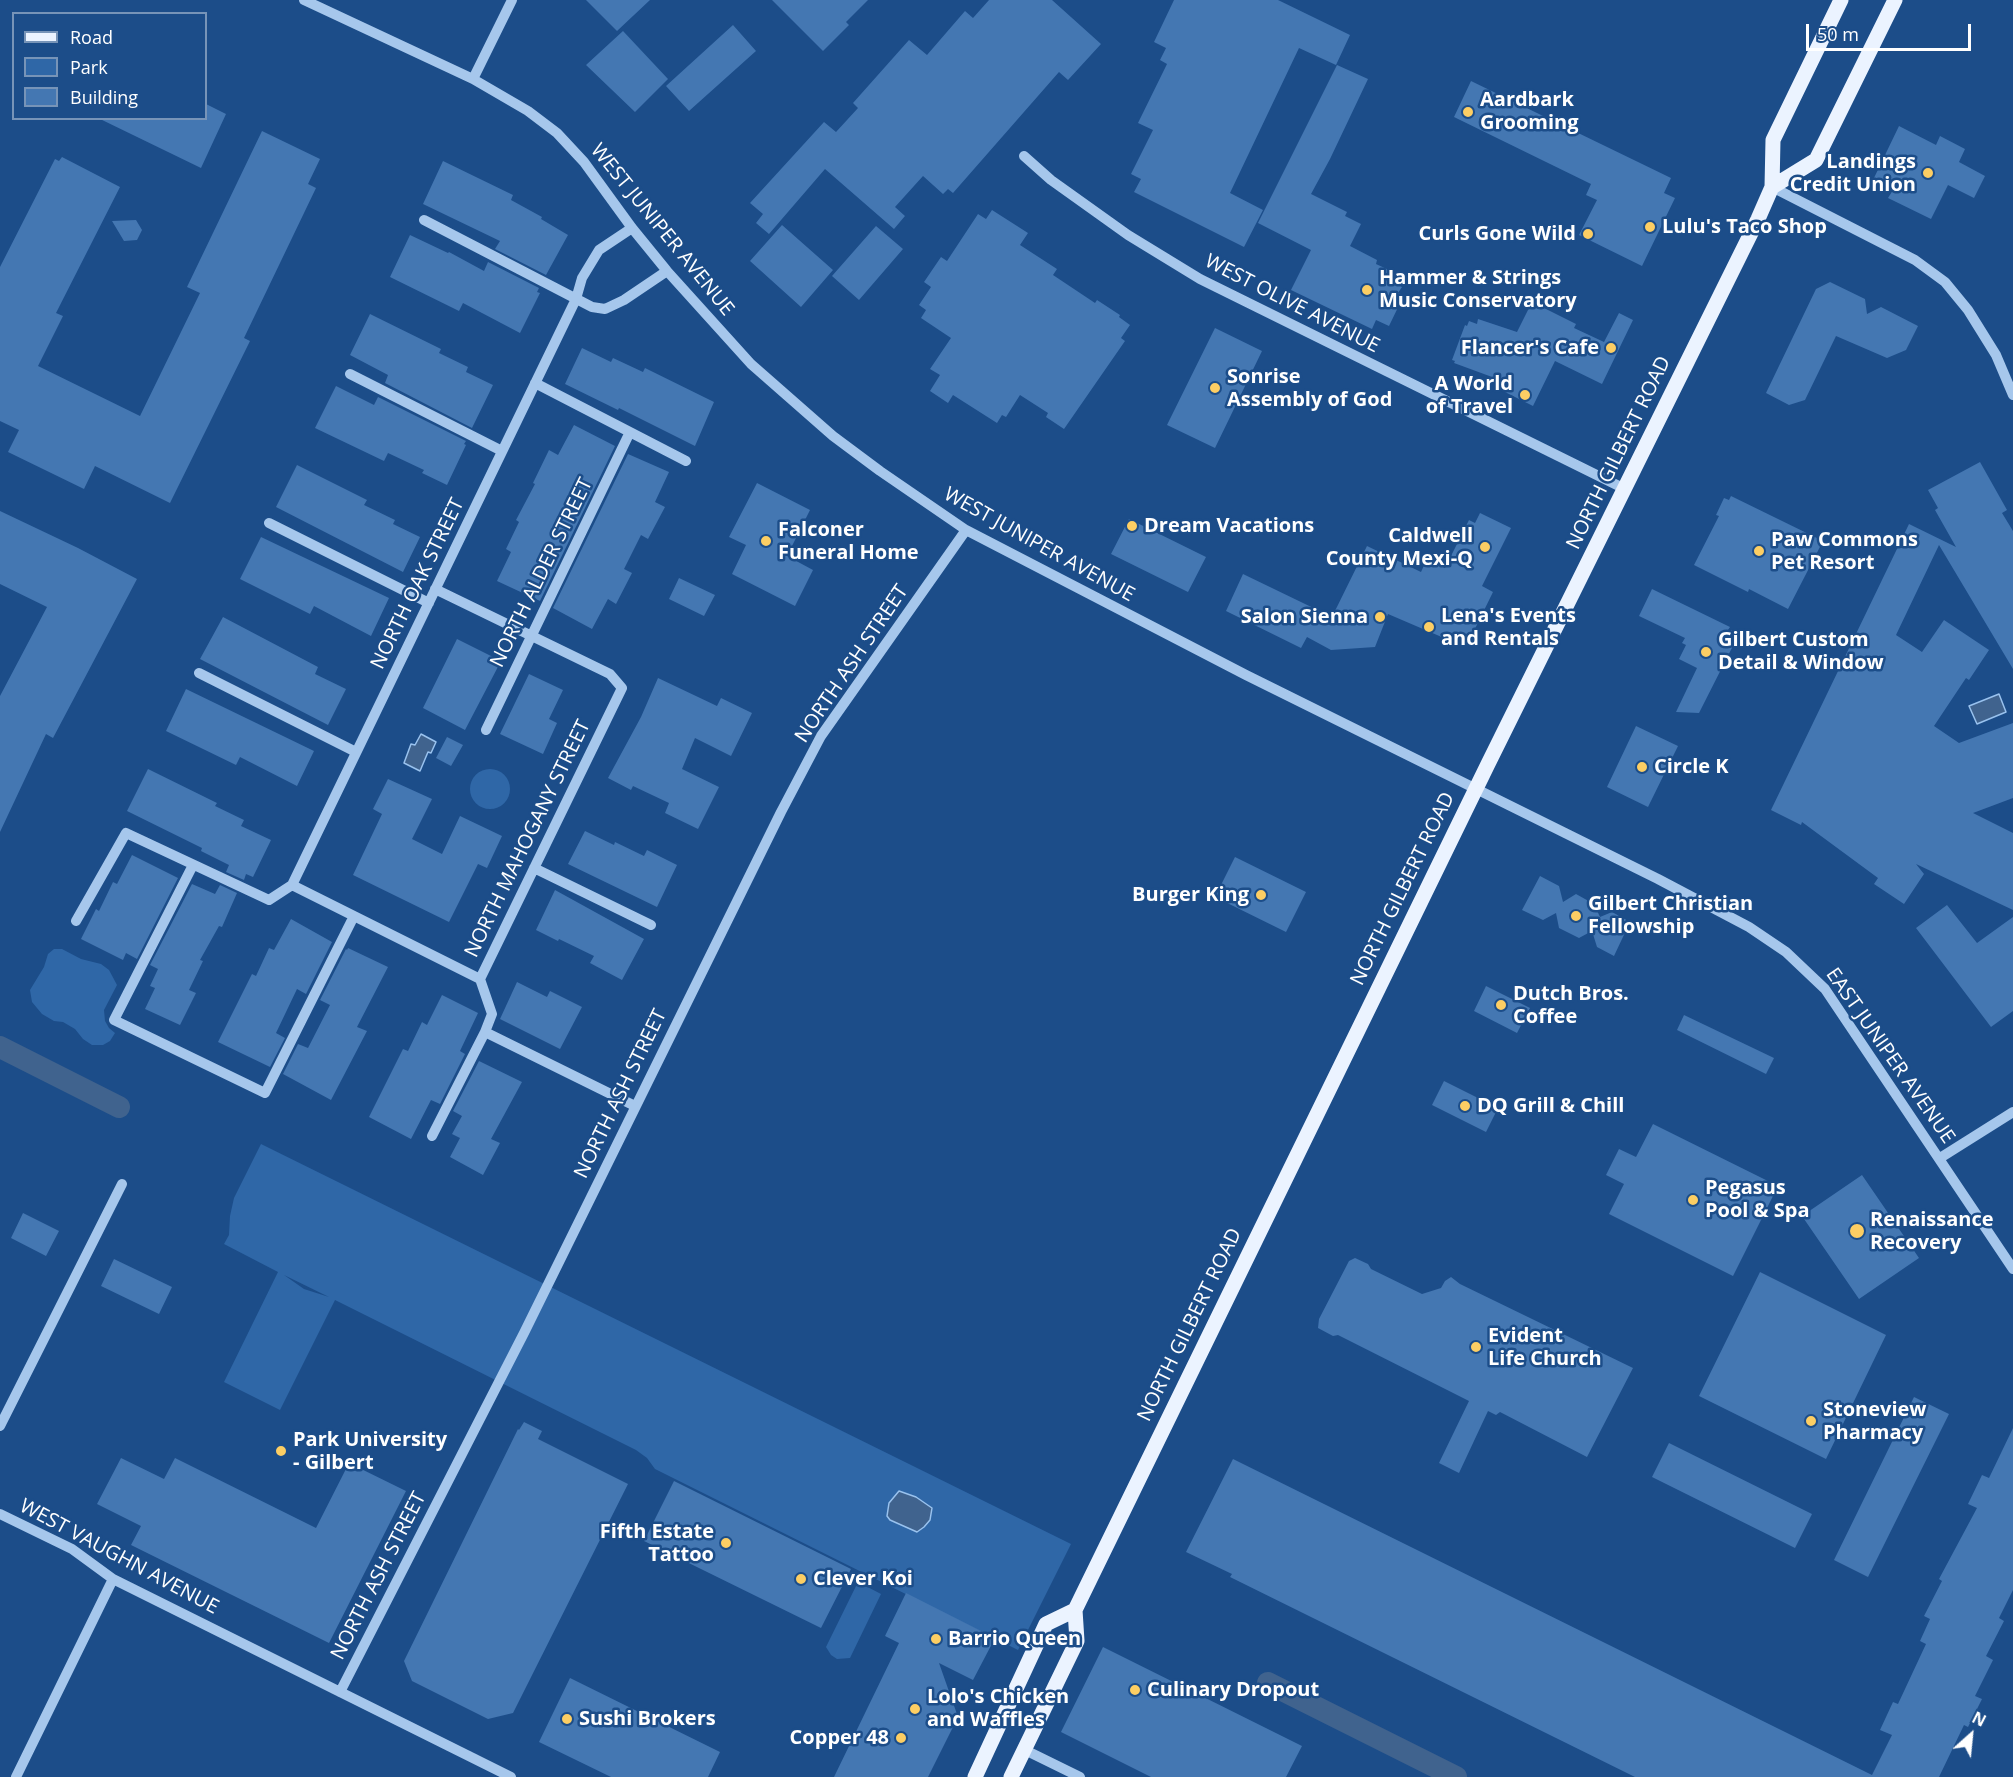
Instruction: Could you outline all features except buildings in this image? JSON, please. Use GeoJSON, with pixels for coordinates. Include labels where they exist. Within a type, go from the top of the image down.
{"type":"FeatureCollection","features":[{"type":"Feature","properties":{"kind":"main road","name":"NORTH GILBERT ROAD"},"geometry":{"type":"LineString","coordinates":[[1011,1777],[1077,1641],[1075,1610],[1772,187],[1773,140],[1841,0]]}},
{"type":"Feature","properties":{"kind":"main road"},"geometry":{"type":"LineString","coordinates":[[1772,187],[1816,160],[1895,0]]}},
{"type":"Feature","properties":{"kind":"main road"},"geometry":{"type":"LineString","coordinates":[[975,1777],[1046,1624],[1075,1610]]}},
{"type":"Feature","properties":{"kind":"street","name":"WEST JUNIPER AVENUE"},"geometry":{"type":"LineString","coordinates":[[303,0],[473,80],[528,111],[557,133],[584,162],[667,271],[751,364],[833,436],[966,530],[1246,675],[1476,789]]}},
{"type":"Feature","properties":{"kind":"street"},"geometry":{"type":"LineString","coordinates":[[473,80],[512,0]]}},
{"type":"Feature","properties":{"kind":"street","name":"WEST OLIVE AVENUE"},"geometry":{"type":"LineString","coordinates":[[1024,156],[1051,180],[1128,235],[1200,279],[1625,489]]}},
{"type":"Feature","properties":{"kind":"street"},"geometry":{"type":"LineString","coordinates":[[1772,187],[1915,260],[1945,282],[1968,310],[1996,355],[2013,395]]}},
{"type":"Feature","properties":{"kind":"street"},"geometry":{"type":"LineString","coordinates":[[424,220],[592,307],[605,309],[624,300],[667,271]]}},
{"type":"Feature","properties":{"kind":"street","name":"NORTH OAK STREET"},"geometry":{"type":"LineString","coordinates":[[292,885],[576,299],[582,278],[599,250],[632,228]]}},
{"type":"Feature","properties":{"kind":"street"},"geometry":{"type":"LineString","coordinates":[[350,374],[502,451]]}},
{"type":"Feature","properties":{"kind":"street"},"geometry":{"type":"LineString","coordinates":[[536,382],[686,461]]}},
{"type":"Feature","properties":{"kind":"street","name":"NORTH ALDER STREET"},"geometry":{"type":"LineString","coordinates":[[486,730],[630,432]]}},
{"type":"Feature","properties":{"kind":"street"},"geometry":{"type":"LineString","coordinates":[[269,524],[429,603]]}},
{"type":"Feature","properties":{"kind":"street","name":"NORTH ASH STREET"},"geometry":{"type":"LineString","coordinates":[[340,1692],[524,1333],[821,735],[966,530]]}},
{"type":"Feature","properties":{"kind":"street"},"geometry":{"type":"LineString","coordinates":[[435,589],[531,635]]}},
{"type":"Feature","properties":{"kind":"street","name":"NORTH MAHOGANY STREET"},"geometry":{"type":"LineString","coordinates":[[480,979],[622,688],[610,674],[531,635]]}},
{"type":"Feature","properties":{"kind":"street"},"geometry":{"type":"LineString","coordinates":[[199,673],[356,752]]}},
{"type":"Feature","properties":{"kind":"street","name":"EAST JUNIPER AVENUE"},"geometry":{"type":"LineString","coordinates":[[1476,789],[1658,879],[1749,927],[1786,952],[1825,989],[2013,1269]]}},
{"type":"Feature","properties":{"kind":"street"},"geometry":{"type":"LineString","coordinates":[[76,921],[126,833],[269,900],[292,885],[480,979],[492,1014],[432,1136]]}},
{"type":"Feature","properties":{"kind":"street"},"geometry":{"type":"LineString","coordinates":[[192,865],[114,1020],[265,1093],[354,916]]}},
{"type":"Feature","properties":{"kind":"street"},"geometry":{"type":"LineString","coordinates":[[534,868],[651,925]]}},
{"type":"Feature","properties":{"kind":"street"},"geometry":{"type":"LineString","coordinates":[[485,1032],[635,1106]]}},
{"type":"Feature","properties":{"kind":"street"},"geometry":{"type":"LineString","coordinates":[[1940,1158],[2013,1112]]}},
{"type":"Feature","properties":{"kind":"street"},"geometry":{"type":"LineString","coordinates":[[0,1426],[122,1184]]}},
{"type":"Feature","properties":{"kind":"street","name":"WEST VAUGHN AVENUE"},"geometry":{"type":"LineString","coordinates":[[0,1514],[72,1549],[113,1579],[505,1776]]}},
{"type":"Feature","properties":{"kind":"street"},"geometry":{"type":"LineString","coordinates":[[16,1777],[113,1579]]}},
{"type":"Feature","properties":{"kind":"street"},"geometry":{"type":"LineString","coordinates":[[1025,1750],[1080,1777]]}},
{"type":"Feature","properties":{"kind":"green space"},"geometry":{"type":"Polygon","coordinates":[[[490,769],[504,775],[510,789],[504,803],[490,809],[476,803],[470,789],[476,775],[490,769]]]}},
{"type":"Feature","properties":{"kind":"green space"},"geometry":{"type":"Polygon","coordinates":[[[54,949],[62,949],[81,959],[101,964],[109,970],[117,985],[104,1010],[105,1021],[115,1033],[110,1041],[103,1045],[92,1045],[75,1029],[42,1014],[32,1002],[30,990],[44,967],[48,954],[54,949]]]}},
{"type":"Feature","properties":{"kind":"green space"},"geometry":{"type":"Polygon","coordinates":[[[261,1144],[1071,1544],[1018,1650],[655,1469],[647,1458],[636,1450],[335,1300],[280,1410],[224,1382],[278,1272],[224,1244],[229,1235],[234,1198],[261,1144]],[[284,1275],[304,1289],[329,1297],[284,1275]]]}},
{"type":"Feature","properties":{"kind":"green space"},"geometry":{"type":"Polygon","coordinates":[[[858,1582],[881,1594],[850,1658],[837,1659],[826,1647],[858,1582]]]}},
{"type":"Feature","properties":{"kind":"shaded area"},"geometry":{"type":"Polygon","coordinates":[[[1999,694],[2006,712],[1977,724],[1969,706],[1999,694]]]}},
{"type":"Feature","properties":{"kind":"shaded area"},"geometry":{"type":"Polygon","coordinates":[[[421,734],[436,742],[431,753],[428,752],[420,771],[404,763],[411,744],[415,745],[421,734]]]}},
{"type":"Feature","properties":{"kind":"shaded area"},"geometry":{"type":"Polygon","coordinates":[[[899,1491],[916,1497],[932,1508],[930,1520],[917,1532],[890,1520],[887,1516],[889,1503],[899,1491]]]}},
{"type":"Feature","properties":{"kind":"waterway"},"geometry":{"type":"LineString","coordinates":[[0,1047],[119,1107]]}},
{"type":"Feature","properties":{"kind":"waterway"},"geometry":{"type":"LineString","coordinates":[[1268,1683],[1456,1777]]}},
{"type":"Feature","properties":{"kind":"place","name":"Aardbark Grooming"},"geometry":{"type":"Point","coordinates":[1468,112]}},
{"type":"Feature","properties":{"kind":"place","name":"Landings Credit Union"},"geometry":{"type":"Point","coordinates":[1928,173]}},
{"type":"Feature","properties":{"kind":"place","name":"Lulu's Taco Shop"},"geometry":{"type":"Point","coordinates":[1650,227]}},
{"type":"Feature","properties":{"kind":"place","name":"Curls Gone Wild"},"geometry":{"type":"Point","coordinates":[1588,234]}},
{"type":"Feature","properties":{"kind":"place","name":"Hammer & Strings Music Conservatory"},"geometry":{"type":"Point","coordinates":[1367,290]}},
{"type":"Feature","properties":{"kind":"place","name":"Flancer's Cafe"},"geometry":{"type":"Point","coordinates":[1611,348]}},
{"type":"Feature","properties":{"kind":"place","name":"Sonrise Assembly of God"},"geometry":{"type":"Point","coordinates":[1215,388]}},
{"type":"Feature","properties":{"kind":"place","name":"A World of Travel"},"geometry":{"type":"Point","coordinates":[1525,395]}},
{"type":"Feature","properties":{"kind":"place","name":"Dream Vacations"},"geometry":{"type":"Point","coordinates":[1132,526]}},
{"type":"Feature","properties":{"kind":"place","name":"Falconer Funeral Home"},"geometry":{"type":"Point","coordinates":[766,541]}},
{"type":"Feature","properties":{"kind":"place","name":"Caldwell County Mexi-Q"},"geometry":{"type":"Point","coordinates":[1485,547]}},
{"type":"Feature","properties":{"kind":"place","name":"Paw Commons Pet Resort"},"geometry":{"type":"Point","coordinates":[1759,551]}},
{"type":"Feature","properties":{"kind":"place","name":"Salon Sienna"},"geometry":{"type":"Point","coordinates":[1380,617]}},
{"type":"Feature","properties":{"kind":"place","name":"Lena's Events and Rentals"},"geometry":{"type":"Point","coordinates":[1429,627]}},
{"type":"Feature","properties":{"kind":"place","name":"Gilbert Custom Detail & Window"},"geometry":{"type":"Point","coordinates":[1706,652]}},
{"type":"Feature","properties":{"kind":"place","name":"Circle K"},"geometry":{"type":"Point","coordinates":[1642,767]}},
{"type":"Feature","properties":{"kind":"place","name":"Burger King"},"geometry":{"type":"Point","coordinates":[1261,895]}},
{"type":"Feature","properties":{"kind":"place","name":"Gilbert Christian Fellowship"},"geometry":{"type":"Point","coordinates":[1576,916]}},
{"type":"Feature","properties":{"kind":"place","name":"Dutch Bros. Coffee"},"geometry":{"type":"Point","coordinates":[1501,1005]}},
{"type":"Feature","properties":{"kind":"place","name":"DQ Grill & Chill"},"geometry":{"type":"Point","coordinates":[1465,1106]}},
{"type":"Feature","properties":{"kind":"place","name":"Pegasus Pool & Spa"},"geometry":{"type":"Point","coordinates":[1693,1200]}},
{"type":"Feature","properties":{"kind":"place","name":"Renaissance Recovery"},"geometry":{"type":"Point","coordinates":[1857,1231]}},
{"type":"Feature","properties":{"kind":"place","name":"Evident Life Church"},"geometry":{"type":"Point","coordinates":[1476,1347]}},
{"type":"Feature","properties":{"kind":"place","name":"Stoneview Pharmacy"},"geometry":{"type":"Point","coordinates":[1811,1421]}},
{"type":"Feature","properties":{"kind":"place","name":"Park University - Gilbert"},"geometry":{"type":"Point","coordinates":[281,1451]}},
{"type":"Feature","properties":{"kind":"place","name":"Fifth Estate Tattoo"},"geometry":{"type":"Point","coordinates":[726,1543]}},
{"type":"Feature","properties":{"kind":"place","name":"Clever Koi"},"geometry":{"type":"Point","coordinates":[801,1579]}},
{"type":"Feature","properties":{"kind":"place","name":"Barrio Queen"},"geometry":{"type":"Point","coordinates":[936,1639]}},
{"type":"Feature","properties":{"kind":"place","name":"Culinary Dropout"},"geometry":{"type":"Point","coordinates":[1135,1690]}},
{"type":"Feature","properties":{"kind":"place","name":"Lolo's Chicken and Waffles"},"geometry":{"type":"Point","coordinates":[915,1709]}},
{"type":"Feature","properties":{"kind":"place","name":"Sushi Brokers"},"geometry":{"type":"Point","coordinates":[567,1719]}},
{"type":"Feature","properties":{"kind":"place","name":"Copper 48"},"geometry":{"type":"Point","coordinates":[901,1738]}}]}
